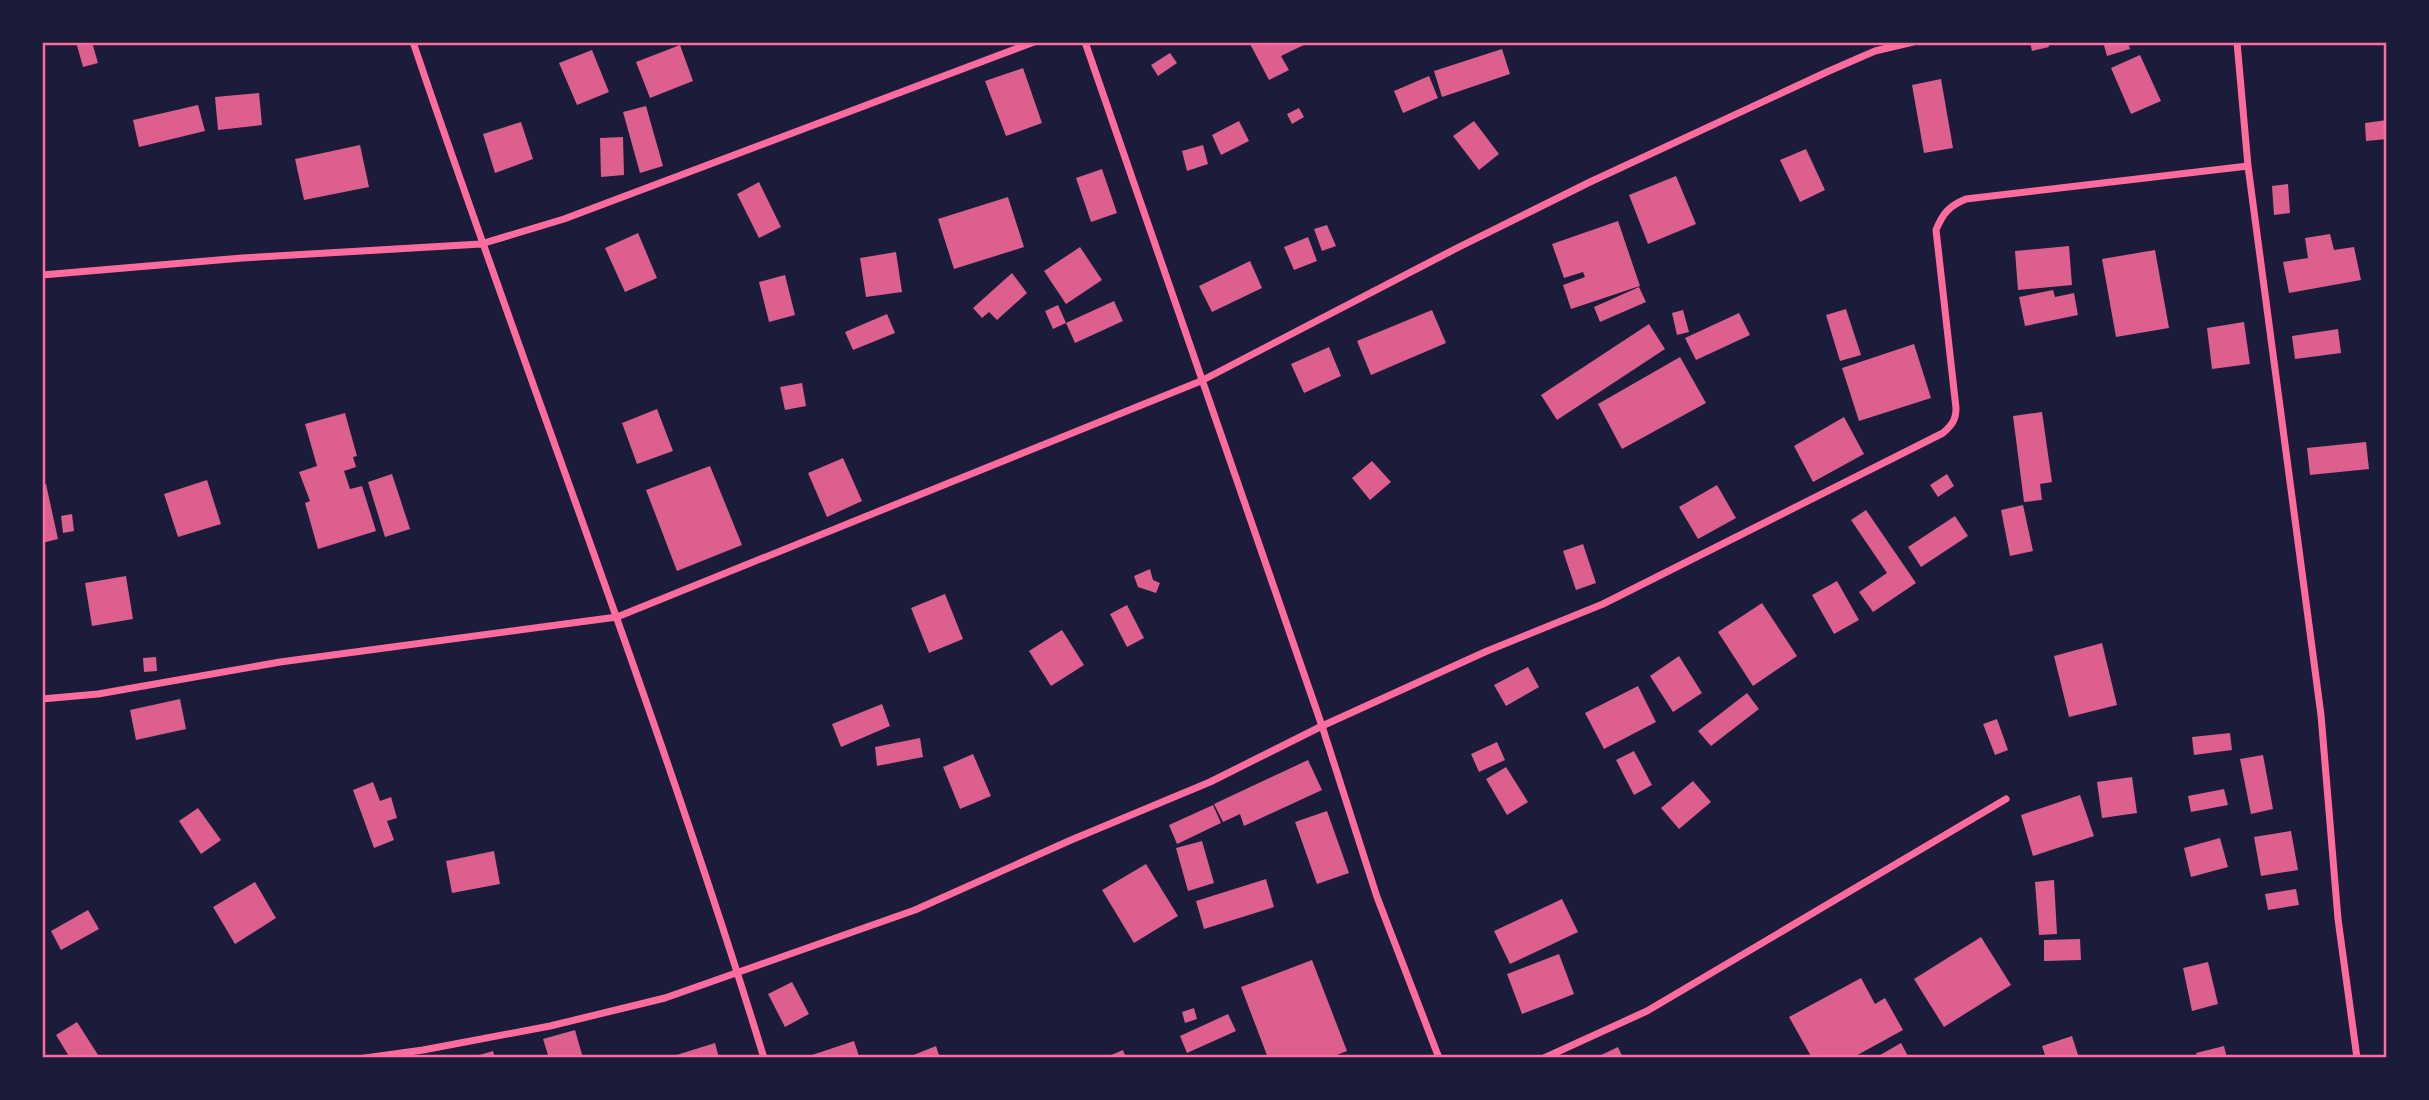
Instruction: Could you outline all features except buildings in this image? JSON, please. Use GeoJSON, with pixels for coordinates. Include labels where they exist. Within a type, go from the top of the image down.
{"type":"FeatureCollection","features":[{"type":"Feature","properties":{"kind":"street"},"geometry":{"type":"LineString","coordinates":[[414,42],[481,244],[617,617],[738,972],[764,1058]]}},
{"type":"Feature","properties":{"kind":"street"},"geometry":{"type":"LineString","coordinates":[[42,275],[242,258],[481,244],[564,219],[1034,42]]}},
{"type":"Feature","properties":{"kind":"street"},"geometry":{"type":"LineString","coordinates":[[1085,42],[1322,726],[1377,897],[1439,1058]]}},
{"type":"Feature","properties":{"kind":"street"},"geometry":{"type":"LineString","coordinates":[[42,699],[98,694],[280,662],[617,617],[1201,381],[1457,248],[1590,183],[1840,66],[1875,51],[1913,42]]}},
{"type":"Feature","properties":{"kind":"street"},"geometry":{"type":"LineString","coordinates":[[2237,42],[2248,166],[2321,715],[2338,919],[2357,1058]]}},
{"type":"Feature","properties":{"kind":"street"},"geometry":{"type":"LineString","coordinates":[[365,1058],[551,1026],[665,998],[915,910],[1071,839],[1210,782],[1322,726],[1487,651],[1603,604],[1943,433],[1955,420],[1956,408],[1936,230],[1945,211],[1954,204],[1966,199],[2248,166]]}},
{"type":"Feature","properties":{"kind":"street"},"geometry":{"type":"LineString","coordinates":[[1544,1058],[1647,1011],[2006,799]]}}]}
